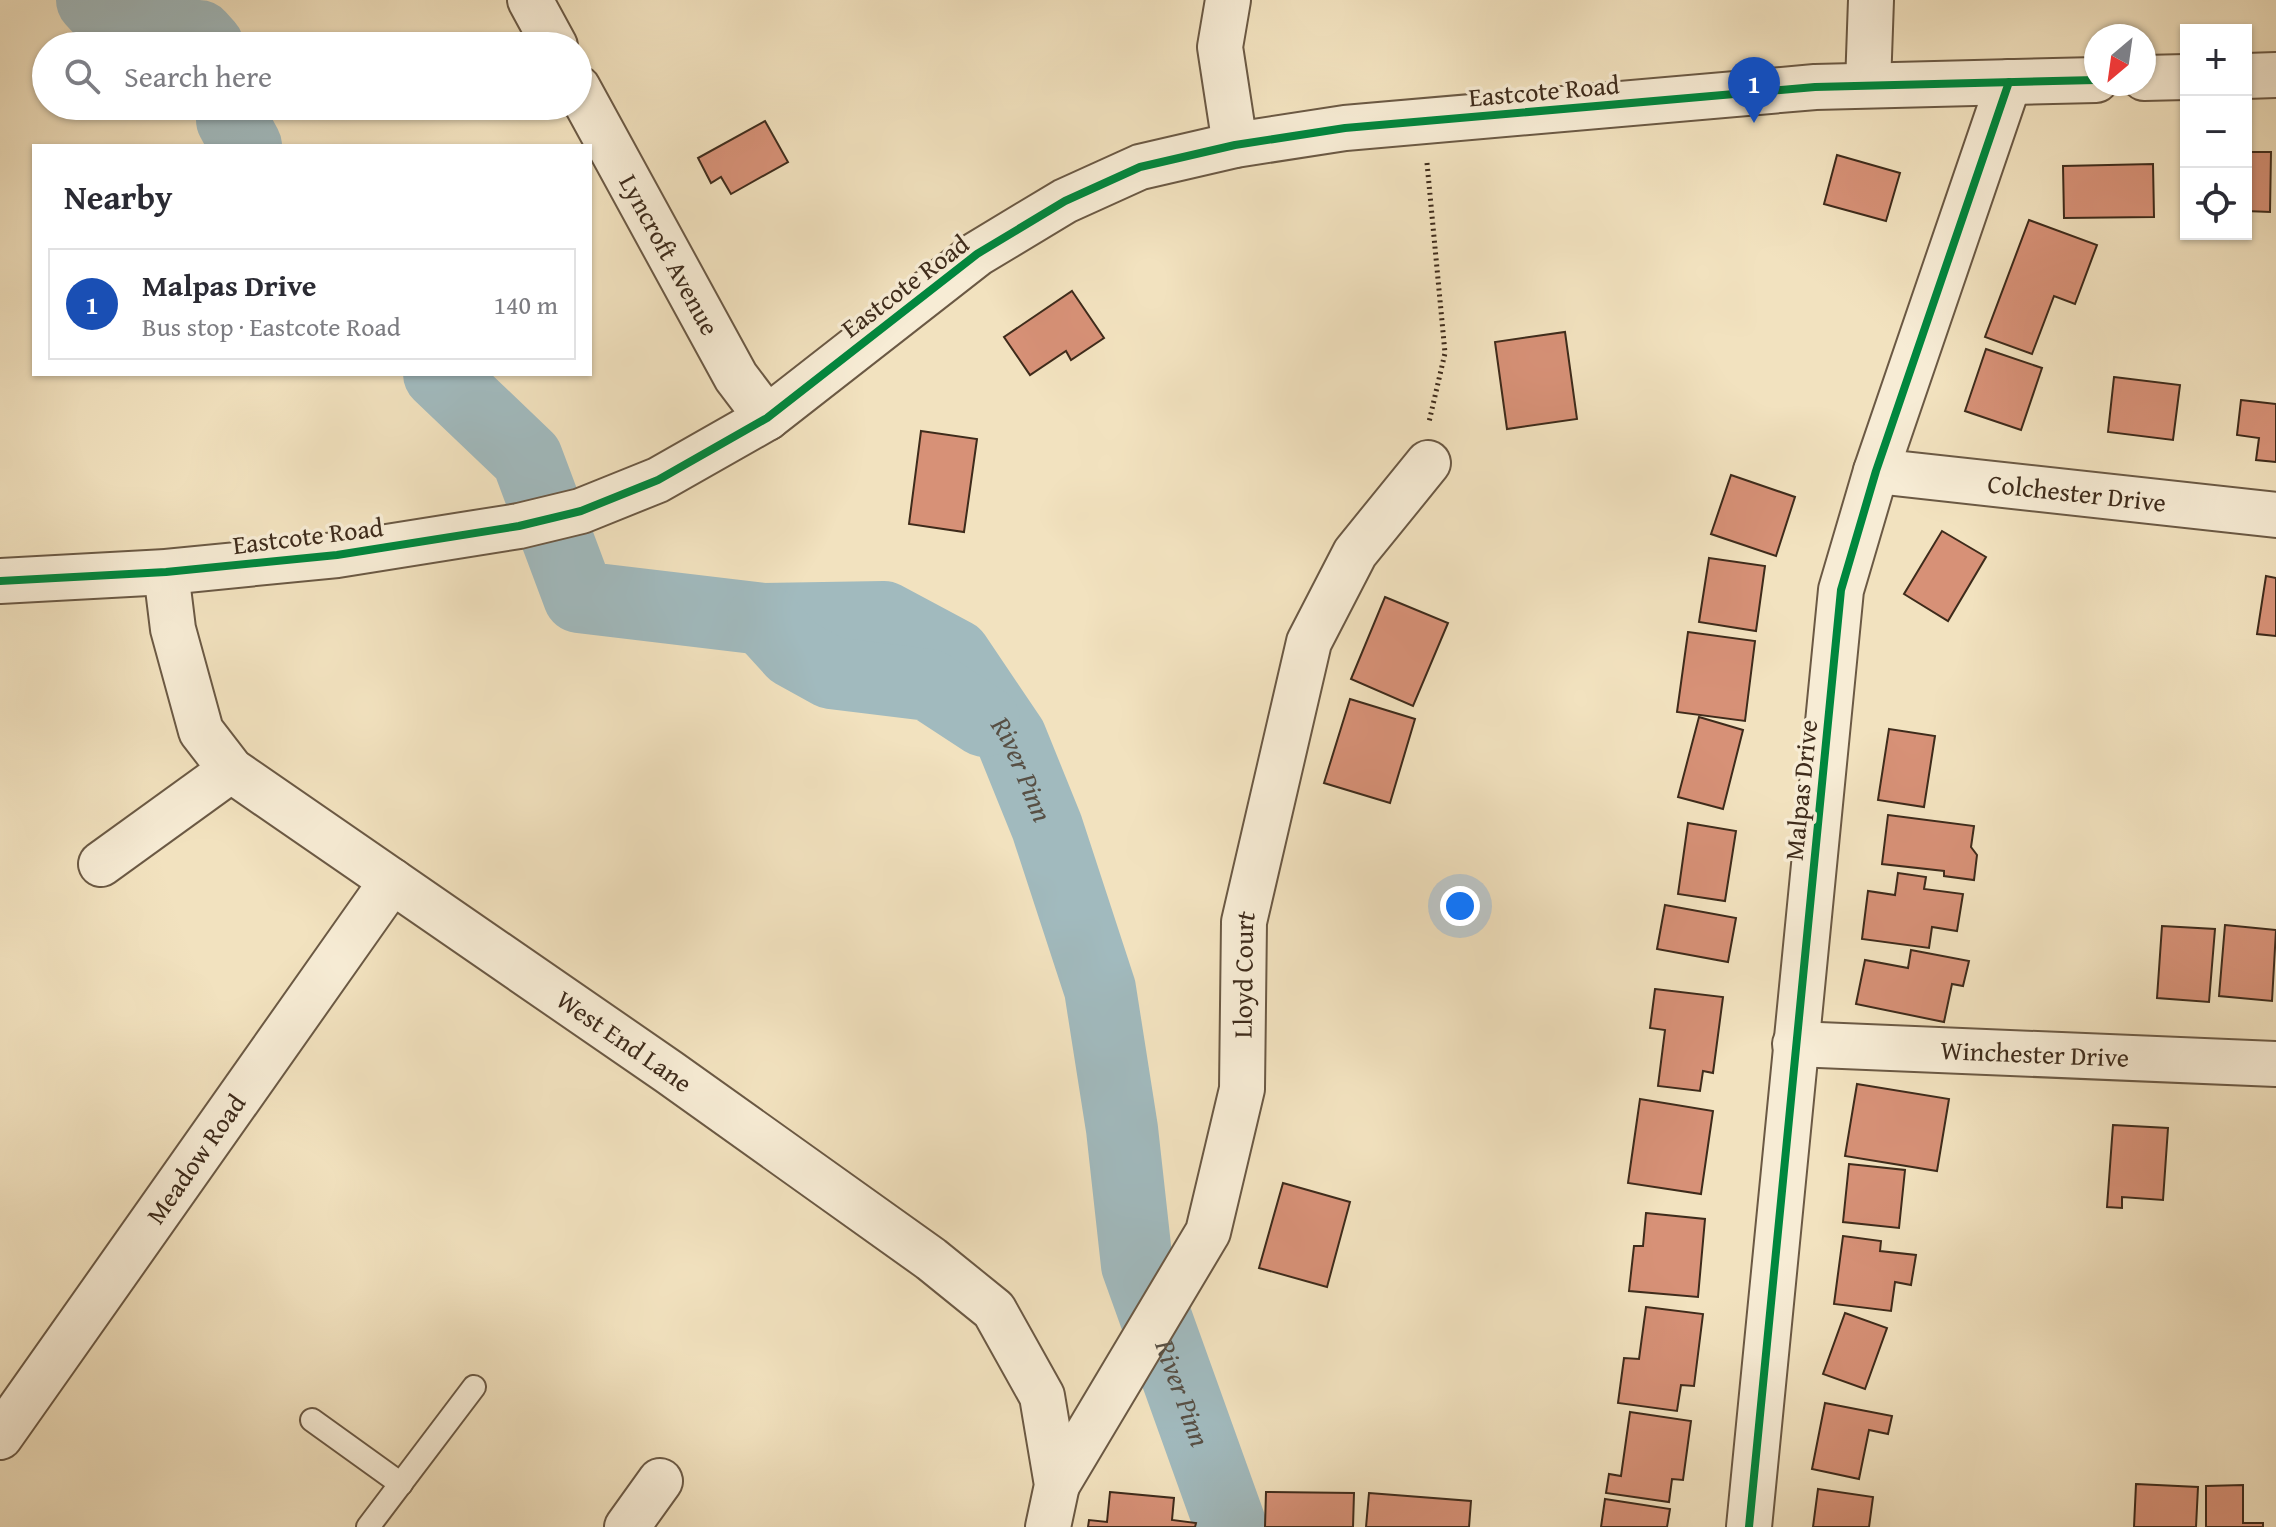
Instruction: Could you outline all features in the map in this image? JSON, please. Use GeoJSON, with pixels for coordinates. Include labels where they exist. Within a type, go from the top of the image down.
{"type":"FeatureCollection","features":[{"type":"Feature","properties":{"kind":"street"},"geometry":{"type":"LineString","coordinates":[[530,0],[547,32]]}},
{"type":"Feature","properties":{"kind":"street"},"geometry":{"type":"LineString","coordinates":[[1228,0],[1220,47],[1235,145]]}},
{"type":"Feature","properties":{"kind":"street"},"geometry":{"type":"LineString","coordinates":[[1868,85],[1871,0]]}},
{"type":"Feature","properties":{"kind":"street"},"geometry":{"type":"LineString","coordinates":[[2252,76],[2276,75]]}},
{"type":"Feature","properties":{"kind":"street"},"geometry":{"type":"LineString","coordinates":[[2156,78],[2180,77]]}},
{"type":"Feature","properties":{"kind":"street","name":"Eastcote Road"},"geometry":{"type":"LineString","coordinates":[[0,581],[166,572],[337,555],[519,526],[581,511],[658,480],[767,418],[977,254],[1065,201],[1140,167],[1235,145],[1345,128],[1868,85],[2084,80]]}},
{"type":"Feature","properties":{"kind":"street","name":"Malpas Drive"},"geometry":{"type":"LineString","coordinates":[[1749,1527],[1841,590],[1876,471],[2009,82]]}},
{"type":"Feature","properties":{"kind":"street","name":"Lyncroft Avenue"},"geometry":{"type":"LineString","coordinates":[[592,114],[736,377],[767,418]]}},
{"type":"Feature","properties":{"kind":"street","name":"Lloyd Court"},"geometry":{"type":"LineString","coordinates":[[1057,1485],[1208,1232],[1242,1089],[1244,922],[1309,642],[1355,553],[1428,463]]}},
{"type":"Feature","properties":{"kind":"street","name":"Colchester Drive"},"geometry":{"type":"LineString","coordinates":[[1876,471],[2276,515]]}},
{"type":"Feature","properties":{"kind":"street","name":"West End Lane"},"geometry":{"type":"LineString","coordinates":[[166,572],[173,629],[201,731],[231,770],[856,1205],[931,1259],[994,1310],[1042,1396],[1057,1485],[1048,1527]]}},
{"type":"Feature","properties":{"kind":"street"},"geometry":{"type":"LineString","coordinates":[[101,864],[231,770]]}},
{"type":"Feature","properties":{"kind":"street","name":"Meadow Road"},"geometry":{"type":"LineString","coordinates":[[0,1437],[392,881]]}},
{"type":"Feature","properties":{"kind":"street","name":"Winchester Drive"},"geometry":{"type":"LineString","coordinates":[[1795,1044],[2276,1064]]}},
{"type":"Feature","properties":{"kind":"street"},"geometry":{"type":"LineString","coordinates":[[627,1527],[660,1481]]}},
{"type":"Feature","properties":{"kind":"lane"},"geometry":{"type":"LineString","coordinates":[[368,1527],[474,1387]]}},
{"type":"Feature","properties":{"kind":"lane"},"geometry":{"type":"LineString","coordinates":[[312,1420],[401,1484]]}},
{"type":"Feature","properties":{"kind":"path"},"geometry":{"type":"LineString","coordinates":[[1423,122],[1445,353],[1426,435],[1428,463]]}},
{"type":"Feature","properties":{"kind":"building"},"geometry":{"type":"Polygon","coordinates":[[[765,121],[788,162],[731,194],[721,177],[711,183],[698,158],[765,121]]]}},
{"type":"Feature","properties":{"kind":"building"},"geometry":{"type":"Polygon","coordinates":[[[2252,152],[2271,152],[2270,212],[2252,211],[2252,152]]]}},
{"type":"Feature","properties":{"kind":"building"},"geometry":{"type":"Polygon","coordinates":[[[1837,155],[1900,173],[1886,221],[1824,204],[1837,155]]]}},
{"type":"Feature","properties":{"kind":"building"},"geometry":{"type":"Polygon","coordinates":[[[2153,164],[2154,217],[2064,218],[2063,166],[2153,164]]]}},
{"type":"Feature","properties":{"kind":"building"},"geometry":{"type":"Polygon","coordinates":[[[2029,220],[2097,245],[2075,304],[2054,296],[2032,354],[1985,337],[2029,220]]]}},
{"type":"Feature","properties":{"kind":"building"},"geometry":{"type":"Polygon","coordinates":[[[1072,291],[1104,338],[1071,360],[1066,351],[1030,375],[1004,337],[1072,291]]]}},
{"type":"Feature","properties":{"kind":"building"},"geometry":{"type":"Polygon","coordinates":[[[1565,332],[1577,419],[1507,429],[1495,342],[1565,332]]]}},
{"type":"Feature","properties":{"kind":"building"},"geometry":{"type":"Polygon","coordinates":[[[1986,349],[2042,368],[2021,430],[1965,411],[1986,349]]]}},
{"type":"Feature","properties":{"kind":"building"},"geometry":{"type":"Polygon","coordinates":[[[2114,377],[2180,385],[2173,440],[2108,432],[2114,377]]]}},
{"type":"Feature","properties":{"kind":"building"},"geometry":{"type":"Polygon","coordinates":[[[2241,400],[2276,404],[2276,462],[2256,460],[2259,438],[2237,435],[2241,400]]]}},
{"type":"Feature","properties":{"kind":"building"},"geometry":{"type":"Polygon","coordinates":[[[921,431],[977,439],[964,532],[909,524],[921,431]]]}},
{"type":"Feature","properties":{"kind":"building"},"geometry":{"type":"Polygon","coordinates":[[[1731,475],[1795,497],[1776,556],[1711,534],[1731,475]]]}},
{"type":"Feature","properties":{"kind":"building"},"geometry":{"type":"Polygon","coordinates":[[[1942,531],[1986,557],[1948,621],[1904,594],[1942,531]]]}},
{"type":"Feature","properties":{"kind":"building"},"geometry":{"type":"Polygon","coordinates":[[[1709,558],[1765,566],[1756,631],[1699,622],[1709,558]]]}},
{"type":"Feature","properties":{"kind":"building"},"geometry":{"type":"Polygon","coordinates":[[[2266,576],[2276,578],[2276,636],[2257,634],[2266,576]]]}},
{"type":"Feature","properties":{"kind":"building"},"geometry":{"type":"Polygon","coordinates":[[[1385,597],[1448,623],[1413,706],[1351,679],[1385,597]]]}},
{"type":"Feature","properties":{"kind":"building"},"geometry":{"type":"Polygon","coordinates":[[[1688,632],[1755,641],[1745,721],[1677,712],[1688,632]]]}},
{"type":"Feature","properties":{"kind":"building"},"geometry":{"type":"Polygon","coordinates":[[[1350,699],[1415,719],[1390,803],[1324,783],[1350,699]]]}},
{"type":"Feature","properties":{"kind":"building"},"geometry":{"type":"Polygon","coordinates":[[[1699,717],[1743,730],[1723,809],[1678,797],[1699,717]]]}},
{"type":"Feature","properties":{"kind":"building"},"geometry":{"type":"Polygon","coordinates":[[[1889,729],[1935,736],[1924,807],[1878,800],[1889,729]]]}},
{"type":"Feature","properties":{"kind":"building"},"geometry":{"type":"Polygon","coordinates":[[[1888,815],[1974,826],[1971,847],[1977,855],[1974,880],[1944,876],[1944,871],[1882,864],[1888,815]]]}},
{"type":"Feature","properties":{"kind":"building"},"geometry":{"type":"Polygon","coordinates":[[[1688,823],[1736,831],[1725,901],[1678,894],[1688,823]]]}},
{"type":"Feature","properties":{"kind":"building"},"geometry":{"type":"Polygon","coordinates":[[[1898,873],[1926,877],[1924,889],[1963,894],[1957,931],[1932,927],[1929,948],[1862,939],[1868,891],[1895,895],[1898,873]]]}},
{"type":"Feature","properties":{"kind":"building"},"geometry":{"type":"Polygon","coordinates":[[[1665,905],[1736,918],[1728,962],[1657,949],[1665,905]]]}},
{"type":"Feature","properties":{"kind":"building"},"geometry":{"type":"Polygon","coordinates":[[[2225,925],[2276,930],[2272,1001],[2219,996],[2225,925]]]}},
{"type":"Feature","properties":{"kind":"building"},"geometry":{"type":"Polygon","coordinates":[[[2162,926],[2215,929],[2209,1002],[2157,998],[2162,926]]]}},
{"type":"Feature","properties":{"kind":"building"},"geometry":{"type":"Polygon","coordinates":[[[1911,950],[1969,961],[1963,986],[1952,984],[1944,1022],[1856,1004],[1865,960],[1908,968],[1911,950]]]}},
{"type":"Feature","properties":{"kind":"building"},"geometry":{"type":"Polygon","coordinates":[[[1655,989],[1723,997],[1713,1073],[1703,1071],[1700,1091],[1658,1086],[1665,1030],[1650,1028],[1655,989]]]}},
{"type":"Feature","properties":{"kind":"building"},"geometry":{"type":"Polygon","coordinates":[[[1857,1084],[1949,1099],[1937,1171],[1845,1156],[1857,1084]]]}},
{"type":"Feature","properties":{"kind":"building"},"geometry":{"type":"Polygon","coordinates":[[[1640,1099],[1713,1111],[1701,1194],[1628,1183],[1640,1099]]]}},
{"type":"Feature","properties":{"kind":"building"},"geometry":{"type":"Polygon","coordinates":[[[2113,1125],[2168,1128],[2163,1200],[2122,1197],[2122,1208],[2107,1207],[2113,1125]]]}},
{"type":"Feature","properties":{"kind":"building"},"geometry":{"type":"Polygon","coordinates":[[[1849,1164],[1905,1170],[1899,1228],[1843,1222],[1849,1164]]]}},
{"type":"Feature","properties":{"kind":"building"},"geometry":{"type":"Polygon","coordinates":[[[1283,1183],[1350,1202],[1327,1287],[1259,1268],[1283,1183]]]}},
{"type":"Feature","properties":{"kind":"building"},"geometry":{"type":"Polygon","coordinates":[[[1646,1213],[1705,1219],[1698,1297],[1629,1291],[1634,1246],[1643,1246],[1646,1213]]]}},
{"type":"Feature","properties":{"kind":"building"},"geometry":{"type":"Polygon","coordinates":[[[1843,1236],[1881,1241],[1880,1251],[1916,1255],[1911,1285],[1895,1282],[1891,1311],[1834,1304],[1843,1236]]]}},
{"type":"Feature","properties":{"kind":"building"},"geometry":{"type":"Polygon","coordinates":[[[1646,1307],[1703,1314],[1694,1386],[1681,1385],[1677,1411],[1618,1403],[1624,1358],[1639,1359],[1646,1307]]]}},
{"type":"Feature","properties":{"kind":"building"},"geometry":{"type":"Polygon","coordinates":[[[1845,1313],[1887,1328],[1865,1389],[1823,1374],[1845,1313]]]}},
{"type":"Feature","properties":{"kind":"building"},"geometry":{"type":"Polygon","coordinates":[[[1825,1403],[1892,1416],[1888,1434],[1869,1430],[1859,1479],[1812,1469],[1825,1403]]]}},
{"type":"Feature","properties":{"kind":"building"},"geometry":{"type":"Polygon","coordinates":[[[1630,1412],[1691,1421],[1683,1480],[1672,1479],[1669,1502],[1606,1493],[1609,1474],[1621,1476],[1630,1412]]]}},
{"type":"Feature","properties":{"kind":"building"},"geometry":{"type":"Polygon","coordinates":[[[2136,1484],[2198,1487],[2196,1527],[2134,1527],[2136,1484]]]}},
{"type":"Feature","properties":{"kind":"building"},"geometry":{"type":"Polygon","coordinates":[[[2243,1485],[2243,1523],[2263,1523],[2263,1527],[2206,1527],[2206,1486],[2243,1485]]]}},
{"type":"Feature","properties":{"kind":"building"},"geometry":{"type":"Polygon","coordinates":[[[1818,1489],[1873,1497],[1869,1527],[1813,1527],[1818,1489]]]}},
{"type":"Feature","properties":{"kind":"building"},"geometry":{"type":"Polygon","coordinates":[[[1110,1492],[1174,1498],[1172,1520],[1196,1523],[1195,1527],[1088,1527],[1089,1520],[1107,1522],[1110,1492]]]}},
{"type":"Feature","properties":{"kind":"building"},"geometry":{"type":"Polygon","coordinates":[[[1266,1492],[1354,1493],[1353,1527],[1265,1527],[1266,1492]]]}},
{"type":"Feature","properties":{"kind":"building"},"geometry":{"type":"Polygon","coordinates":[[[1369,1493],[1471,1501],[1469,1527],[1366,1527],[1369,1493]]]}},
{"type":"Feature","properties":{"kind":"building"},"geometry":{"type":"Polygon","coordinates":[[[1605,1499],[1670,1509],[1667,1527],[1601,1527],[1605,1499]]]}},
{"type":"Feature","properties":{"kind":"waterway","name":"River Pinn"},"geometry":{"type":"LineString","coordinates":[[92,0],[121,32]]}},
{"type":"Feature","properties":{"kind":"waterway","name":"River Pinn"},"geometry":{"type":"LineString","coordinates":[[232,120],[245,144]]}},
{"type":"Feature","properties":{"kind":"waterway","name":"River Pinn"},"geometry":{"type":"LineString","coordinates":[[441,376],[527,458],[579,597],[763,619],[884,617],[955,655],[1011,738],[1047,827],[1100,989],[1122,1129],[1137,1265],[1231,1527]]}},
{"type":"Feature","properties":{"kind":"waterway"},"geometry":{"type":"LineString","coordinates":[[763,619],[793,652],[831,673],[929,685],[984,721]]}},
{"type":"Feature","properties":{"kind":"cycle path"},"geometry":{"type":"LineString","coordinates":[[0,581],[166,572],[337,555],[519,526],[581,511],[658,480],[767,418],[977,254],[1065,201],[1140,167],[1235,145],[1345,128],[1815,87],[2084,80]]}},
{"type":"Feature","properties":{"kind":"cycle path"},"geometry":{"type":"LineString","coordinates":[[1749,1527],[1841,590],[1876,471],[2009,82]]}},
{"type":"Feature","properties":{"kind":"place","name":"Malpas Drive"},"geometry":{"type":"Point","coordinates":[1754,123]}}]}
